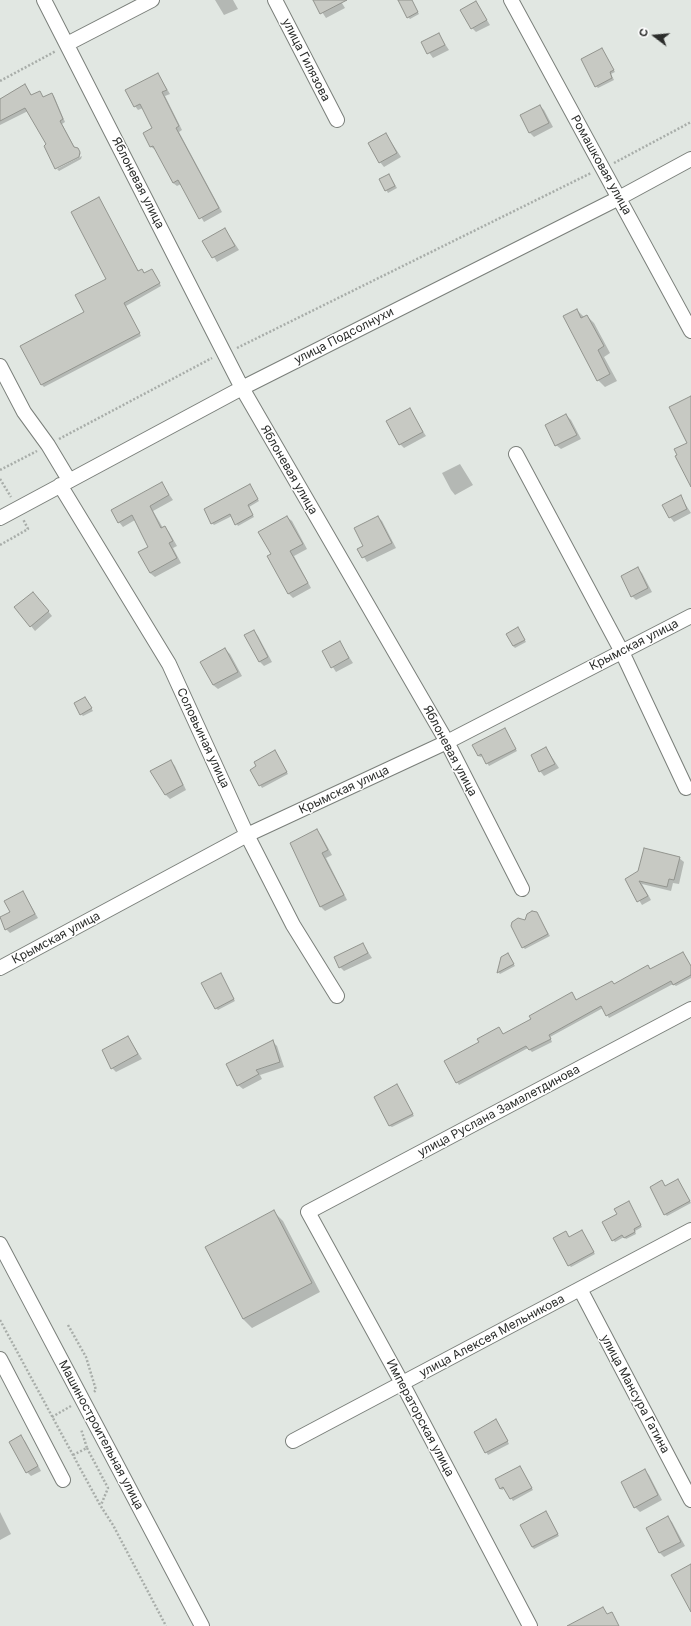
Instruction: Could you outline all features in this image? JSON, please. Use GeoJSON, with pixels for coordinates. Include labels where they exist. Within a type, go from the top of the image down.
{"type":"FeatureCollection","features":[{"type":"Feature","properties":{"kind":"street","name":"Яблоневая улица"},"geometry":{"type":"LineString","coordinates":[[44,0],[242,388],[447,742],[522,889]]}},
{"type":"Feature","properties":{"kind":"street"},"geometry":{"type":"LineString","coordinates":[[67,44],[152,0]]}},
{"type":"Feature","properties":{"kind":"street","name":"улица Гилязова"},"geometry":{"type":"LineString","coordinates":[[275,0],[337,120]]}},
{"type":"Feature","properties":{"kind":"street","name":"Ромашковая улица"},"geometry":{"type":"LineString","coordinates":[[511,0],[574,117],[604,168],[691,331]]}},
{"type":"Feature","properties":{"kind":"street","name":"улица Подсолнухи"},"geometry":{"type":"LineString","coordinates":[[0,518],[242,388],[619,198],[691,159]]}},
{"type":"Feature","properties":{"kind":"street","name":"Соловьиная улица"},"geometry":{"type":"LineString","coordinates":[[0,366],[24,412],[48,445],[65,483],[169,664],[247,835],[293,925],[337,996]]}},
{"type":"Feature","properties":{"kind":"street"},"geometry":{"type":"LineString","coordinates":[[516,454],[622,652],[686,788]]}},
{"type":"Feature","properties":{"kind":"street","name":"Крымская улица"},"geometry":{"type":"LineString","coordinates":[[0,968],[247,835],[447,742],[691,616]]}},
{"type":"Feature","properties":{"kind":"street","name":"улица Руслана Замалетдинова"},"geometry":{"type":"LineString","coordinates":[[308,1212],[691,1010]]}},
{"type":"Feature","properties":{"kind":"street","name":"Императорская улица"},"geometry":{"type":"LineString","coordinates":[[308,1212],[402,1383],[530,1626]]}},
{"type":"Feature","properties":{"kind":"street","name":"улица Алексея Мельникова"},"geometry":{"type":"LineString","coordinates":[[293,1441],[691,1230]]}},
{"type":"Feature","properties":{"kind":"street","name":"Машиностроительная улица"},"geometry":{"type":"LineString","coordinates":[[0,1244],[202,1626]]}},
{"type":"Feature","properties":{"kind":"street","name":"улица Мансура Гатина"},"geometry":{"type":"LineString","coordinates":[[580,1289],[691,1500]]}},
{"type":"Feature","properties":{"kind":"street"},"geometry":{"type":"LineString","coordinates":[[0,1359],[63,1480]]}},
{"type":"Feature","properties":{"kind":"path"},"geometry":{"type":"LineString","coordinates":[[0,81],[67,44]]}},
{"type":"Feature","properties":{"kind":"path"},"geometry":{"type":"LineString","coordinates":[[0,470],[224,352],[234,350],[604,168],[691,122]]}},
{"type":"Feature","properties":{"kind":"path"},"geometry":{"type":"LineString","coordinates":[[0,1320],[100,1505],[113,1524],[166,1626]]}},
{"type":"Feature","properties":{"kind":"path"},"geometry":{"type":"LineString","coordinates":[[73,1404],[76,1411]]}},
{"type":"Feature","properties":{"kind":"path"},"geometry":{"type":"LineString","coordinates":[[80,1426],[87,1448],[108,1488],[100,1505]]}},
{"type":"Feature","properties":{"kind":"path"},"geometry":{"type":"LineString","coordinates":[[73,1455],[87,1448]]}},
{"type":"Feature","properties":{"kind":"building"},"geometry":{"type":"Polygon","coordinates":[[[313,0],[347,0],[320,14],[313,0]]]}},
{"type":"Feature","properties":{"kind":"building"},"geometry":{"type":"Polygon","coordinates":[[[398,0],[412,0],[418,12],[407,18],[398,0]]]}},
{"type":"Feature","properties":{"kind":"building"},"geometry":{"type":"Polygon","coordinates":[[[476,1],[487,20],[471,29],[460,10],[476,1]]]}},
{"type":"Feature","properties":{"kind":"building"},"geometry":{"type":"Polygon","coordinates":[[[439,33],[445,45],[427,54],[421,42],[439,33]]]}},
{"type":"Feature","properties":{"kind":"building"},"geometry":{"type":"Polygon","coordinates":[[[602,48],[614,70],[610,72],[612,78],[595,87],[581,59],[602,48]]]}},
{"type":"Feature","properties":{"kind":"building"},"geometry":{"type":"Polygon","coordinates":[[[158,73],[167,90],[162,92],[179,126],[176,128],[219,208],[199,219],[178,180],[173,183],[153,146],[150,147],[143,133],[152,128],[140,104],[134,107],[125,90],[158,73]]]}},
{"type":"Feature","properties":{"kind":"building"},"geometry":{"type":"Polygon","coordinates":[[[25,84],[31,95],[40,91],[43,97],[52,93],[63,119],[60,121],[74,147],[78,148],[80,152],[79,157],[55,169],[44,146],[46,144],[25,108],[0,121],[0,99],[25,84]]]}},
{"type":"Feature","properties":{"kind":"building"},"geometry":{"type":"Polygon","coordinates":[[[540,105],[549,123],[529,133],[520,115],[540,105]]]}},
{"type":"Feature","properties":{"kind":"building"},"geometry":{"type":"Polygon","coordinates":[[[386,133],[397,153],[379,163],[368,143],[386,133]]]}},
{"type":"Feature","properties":{"kind":"building"},"geometry":{"type":"Polygon","coordinates":[[[389,174],[395,186],[385,191],[379,179],[389,174]]]}},
{"type":"Feature","properties":{"kind":"building"},"geometry":{"type":"Polygon","coordinates":[[[99,197],[138,271],[142,269],[144,273],[152,269],[160,283],[124,303],[140,333],[41,385],[20,346],[84,312],[75,295],[106,279],[71,212],[99,197]]]}},
{"type":"Feature","properties":{"kind":"building"},"geometry":{"type":"Polygon","coordinates":[[[225,228],[235,246],[212,258],[202,241],[225,228]]]}},
{"type":"Feature","properties":{"kind":"building"},"geometry":{"type":"Polygon","coordinates":[[[577,309],[581,318],[587,315],[604,346],[598,350],[610,374],[597,381],[563,316],[577,309]]]}},
{"type":"Feature","properties":{"kind":"building"},"geometry":{"type":"Polygon","coordinates":[[[691,396],[691,487],[675,456],[677,455],[674,449],[687,443],[669,407],[691,396]]]}},
{"type":"Feature","properties":{"kind":"building"},"geometry":{"type":"Polygon","coordinates":[[[410,408],[423,432],[399,445],[386,421],[410,408]]]}},
{"type":"Feature","properties":{"kind":"building"},"geometry":{"type":"Polygon","coordinates":[[[566,414],[577,435],[555,446],[545,425],[566,414]]]}},
{"type":"Feature","properties":{"kind":"building"},"geometry":{"type":"Polygon","coordinates":[[[162,482],[169,495],[150,506],[161,528],[165,526],[173,541],[169,543],[177,558],[150,573],[138,552],[148,547],[132,515],[118,523],[111,510],[162,482]]]}},
{"type":"Feature","properties":{"kind":"building"},"geometry":{"type":"Polygon","coordinates":[[[250,484],[258,499],[248,505],[253,515],[235,525],[230,514],[211,524],[204,509],[250,484]]]}},
{"type":"Feature","properties":{"kind":"building"},"geometry":{"type":"Polygon","coordinates":[[[681,495],[687,509],[669,518],[662,505],[681,495]]]}},
{"type":"Feature","properties":{"kind":"building"},"geometry":{"type":"Polygon","coordinates":[[[287,516],[303,544],[290,551],[308,583],[288,594],[267,556],[271,554],[258,532],[287,516]]]}},
{"type":"Feature","properties":{"kind":"building"},"geometry":{"type":"Polygon","coordinates":[[[378,516],[392,543],[362,558],[357,549],[363,546],[354,528],[378,516]]]}},
{"type":"Feature","properties":{"kind":"building"},"geometry":{"type":"Polygon","coordinates":[[[638,567],[648,588],[631,597],[621,576],[638,567]]]}},
{"type":"Feature","properties":{"kind":"building"},"geometry":{"type":"Polygon","coordinates":[[[33,592],[49,611],[30,627],[14,607],[33,592]]]}},
{"type":"Feature","properties":{"kind":"building"},"geometry":{"type":"Polygon","coordinates":[[[518,627],[525,640],[513,646],[506,634],[518,627]]]}},
{"type":"Feature","properties":{"kind":"building"},"geometry":{"type":"Polygon","coordinates":[[[254,630],[268,657],[259,662],[244,635],[254,630]]]}},
{"type":"Feature","properties":{"kind":"building"},"geometry":{"type":"Polygon","coordinates":[[[340,641],[349,658],[331,668],[322,651],[340,641]]]}},
{"type":"Feature","properties":{"kind":"building"},"geometry":{"type":"Polygon","coordinates":[[[225,648],[238,672],[213,685],[200,662],[225,648]]]}},
{"type":"Feature","properties":{"kind":"building"},"geometry":{"type":"Polygon","coordinates":[[[85,697],[92,708],[80,715],[74,703],[85,697]]]}},
{"type":"Feature","properties":{"kind":"building"},"geometry":{"type":"Polygon","coordinates":[[[505,728],[516,749],[486,764],[481,754],[478,756],[472,745],[505,728]]]}},
{"type":"Feature","properties":{"kind":"building"},"geometry":{"type":"Polygon","coordinates":[[[546,747],[555,764],[539,772],[531,755],[546,747]]]}},
{"type":"Feature","properties":{"kind":"building"},"geometry":{"type":"Polygon","coordinates":[[[275,750],[287,772],[259,786],[250,770],[256,766],[254,762],[275,750]]]}},
{"type":"Feature","properties":{"kind":"building"},"geometry":{"type":"Polygon","coordinates":[[[171,760],[183,785],[165,795],[150,771],[171,760]]]}},
{"type":"Feature","properties":{"kind":"building"},"geometry":{"type":"Polygon","coordinates":[[[317,829],[328,850],[322,853],[344,895],[320,907],[290,843],[317,829]]]}},
{"type":"Feature","properties":{"kind":"building"},"geometry":{"type":"Polygon","coordinates":[[[644,848],[680,857],[674,880],[669,879],[667,887],[639,881],[648,896],[637,902],[625,879],[638,871],[644,848]]]}},
{"type":"Feature","properties":{"kind":"building"},"geometry":{"type":"Polygon","coordinates":[[[23,891],[35,914],[5,930],[0,917],[10,912],[4,901],[23,891]]]}},
{"type":"Feature","properties":{"kind":"building"},"geometry":{"type":"Polygon","coordinates":[[[532,911],[537,912],[548,934],[522,948],[511,926],[512,922],[518,918],[525,920],[527,914],[532,911]]]}},
{"type":"Feature","properties":{"kind":"building"},"geometry":{"type":"Polygon","coordinates":[[[363,943],[368,953],[339,968],[334,957],[363,943]]]}},
{"type":"Feature","properties":{"kind":"building"},"geometry":{"type":"Polygon","coordinates":[[[683,952],[691,966],[691,975],[673,985],[671,981],[606,1016],[601,1006],[549,1035],[551,1039],[529,1050],[526,1046],[456,1083],[444,1061],[479,1042],[477,1039],[499,1027],[503,1034],[531,1019],[529,1016],[572,992],[576,1000],[612,981],[614,984],[648,965],[650,969],[683,952]]]}},
{"type":"Feature","properties":{"kind":"building"},"geometry":{"type":"Polygon","coordinates":[[[508,953],[514,964],[497,973],[501,957],[508,953]]]}},
{"type":"Feature","properties":{"kind":"building"},"geometry":{"type":"Polygon","coordinates":[[[221,973],[234,999],[215,1009],[201,983],[221,973]]]}},
{"type":"Feature","properties":{"kind":"building"},"geometry":{"type":"Polygon","coordinates":[[[128,1036],[138,1054],[111,1069],[102,1050],[128,1036]]]}},
{"type":"Feature","properties":{"kind":"building"},"geometry":{"type":"Polygon","coordinates":[[[273,1040],[280,1062],[256,1070],[259,1074],[237,1086],[226,1064],[273,1040]]]}},
{"type":"Feature","properties":{"kind":"building"},"geometry":{"type":"Polygon","coordinates":[[[397,1084],[413,1114],[389,1126],[374,1097],[397,1084]]]}},
{"type":"Feature","properties":{"kind":"building"},"geometry":{"type":"Polygon","coordinates":[[[678,1179],[690,1201],[664,1215],[650,1187],[662,1180],[665,1186],[678,1179]]]}},
{"type":"Feature","properties":{"kind":"building"},"geometry":{"type":"Polygon","coordinates":[[[629,1201],[641,1225],[634,1229],[635,1232],[624,1238],[622,1235],[612,1241],[602,1222],[617,1214],[614,1209],[629,1201]]]}},
{"type":"Feature","properties":{"kind":"building"},"geometry":{"type":"Polygon","coordinates":[[[274,1210],[312,1283],[243,1319],[205,1247],[274,1210]]]}},
{"type":"Feature","properties":{"kind":"building"},"geometry":{"type":"Polygon","coordinates":[[[582,1230],[594,1252],[568,1266],[553,1238],[566,1231],[569,1237],[582,1230]]]}},
{"type":"Feature","properties":{"kind":"building"},"geometry":{"type":"Polygon","coordinates":[[[496,1419],[508,1441],[485,1453],[474,1432],[496,1419]]]}},
{"type":"Feature","properties":{"kind":"building"},"geometry":{"type":"Polygon","coordinates":[[[21,1435],[38,1466],[26,1473],[9,1442],[21,1435]]]}},
{"type":"Feature","properties":{"kind":"building"},"geometry":{"type":"Polygon","coordinates":[[[520,1466],[532,1488],[510,1499],[503,1487],[500,1489],[495,1479],[520,1466]]]}},
{"type":"Feature","properties":{"kind":"building"},"geometry":{"type":"Polygon","coordinates":[[[645,1469],[658,1495],[634,1508],[621,1482],[645,1469]]]}},
{"type":"Feature","properties":{"kind":"building"},"geometry":{"type":"Polygon","coordinates":[[[546,1511],[558,1534],[532,1547],[520,1525],[546,1511]]]}},
{"type":"Feature","properties":{"kind":"building"},"geometry":{"type":"Polygon","coordinates":[[[668,1516],[681,1542],[659,1553],[646,1528],[668,1516]]]}},
{"type":"Feature","properties":{"kind":"building"},"geometry":{"type":"Polygon","coordinates":[[[691,1564],[691,1612],[671,1575],[691,1564]]]}},
{"type":"Feature","properties":{"kind":"building"},"geometry":{"type":"Polygon","coordinates":[[[603,1607],[607,1614],[612,1612],[619,1626],[567,1626],[603,1607]]]}}]}
